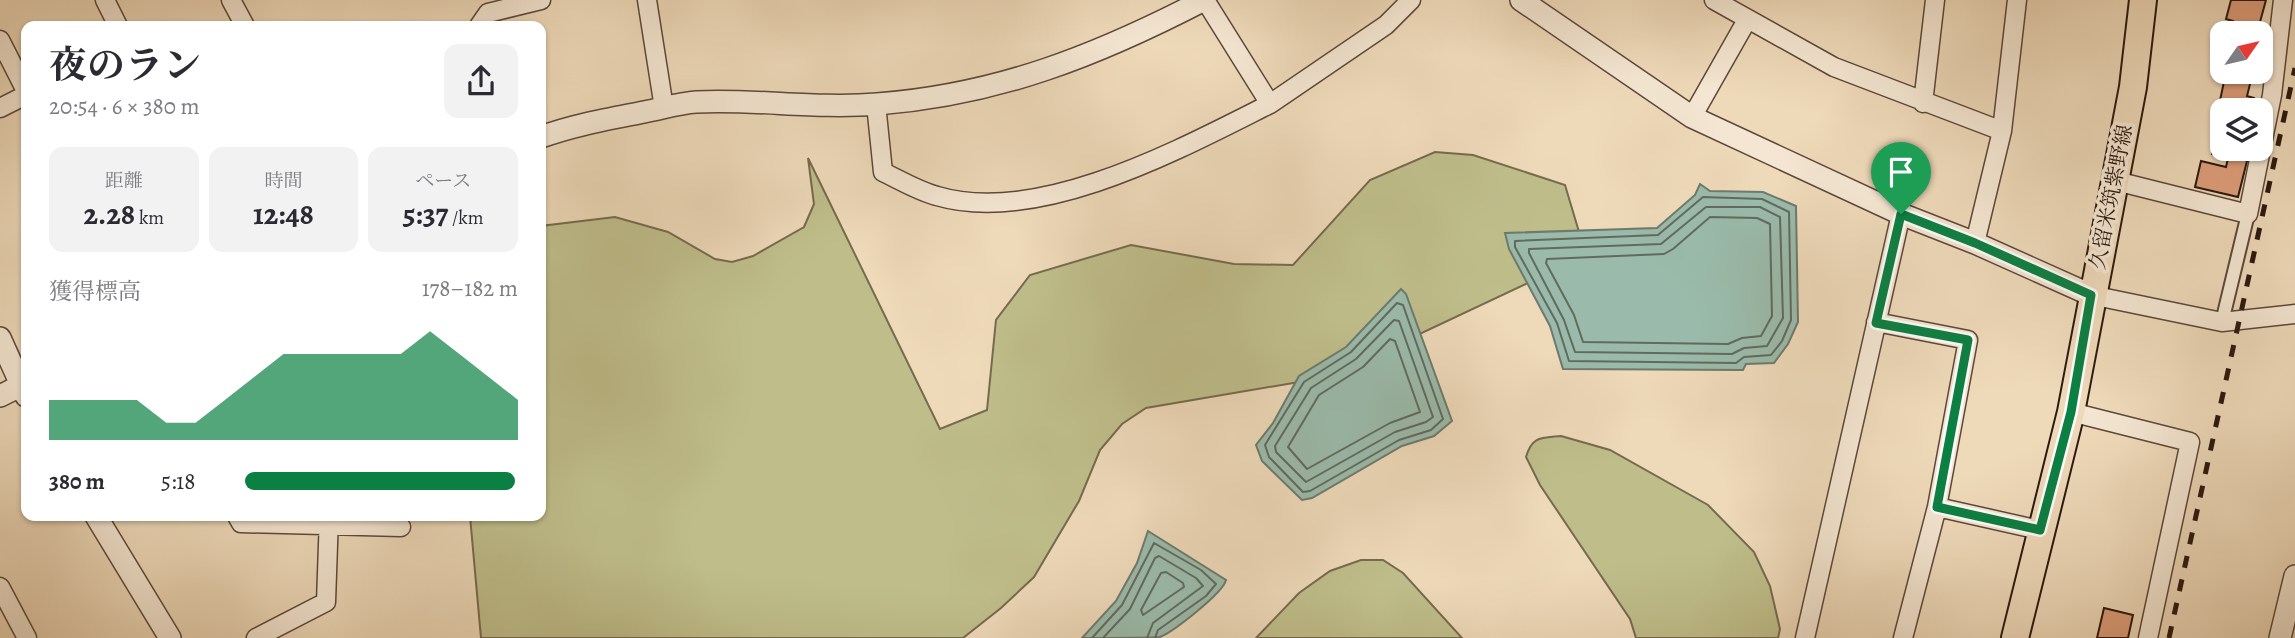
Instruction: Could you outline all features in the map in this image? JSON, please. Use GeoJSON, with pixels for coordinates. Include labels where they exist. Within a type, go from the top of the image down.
{"type":"FeatureCollection","features":[{"type":"Feature","properties":{"kind":"main road","name":"久留米筑紫野線"},"geometry":{"type":"LineString","coordinates":[[2015,638],[2071,412],[2091,295],[2133,88],[2143,0]]}},
{"type":"Feature","properties":{"kind":"street"},"geometry":{"type":"LineString","coordinates":[[105,0],[116,21]]}},
{"type":"Feature","properties":{"kind":"street"},"geometry":{"type":"LineString","coordinates":[[232,0],[242,21]]}},
{"type":"Feature","properties":{"kind":"street"},"geometry":{"type":"LineString","coordinates":[[482,21],[488,13],[541,0]]}},
{"type":"Feature","properties":{"kind":"street"},"geometry":{"type":"LineString","coordinates":[[648,0],[664,108]]}},
{"type":"Feature","properties":{"kind":"street"},"geometry":{"type":"LineString","coordinates":[[546,135],[694,102],[876,104],[963,93],[1020,80],[1134,36],[1205,0],[1270,104]]}},
{"type":"Feature","properties":{"kind":"street"},"geometry":{"type":"LineString","coordinates":[[876,104],[883,172],[937,196],[978,202],[1004,202],[1055,193],[1115,175],[1184,147],[1270,104],[1386,24],[1411,0]]}},
{"type":"Feature","properties":{"kind":"street"},"geometry":{"type":"LineString","coordinates":[[1521,0],[1692,117],[1901,214],[1975,243],[2091,295],[2222,322],[2295,314]]}},
{"type":"Feature","properties":{"kind":"street"},"geometry":{"type":"LineString","coordinates":[[1714,0],[1834,67],[2002,131]]}},
{"type":"Feature","properties":{"kind":"street"},"geometry":{"type":"LineString","coordinates":[[1923,103],[1936,0]]}},
{"type":"Feature","properties":{"kind":"street"},"geometry":{"type":"LineString","coordinates":[[1975,243],[2002,131],[2017,0]]}},
{"type":"Feature","properties":{"kind":"street"},"geometry":{"type":"LineString","coordinates":[[2222,322],[2248,214],[2272,95],[2283,0]]}},
{"type":"Feature","properties":{"kind":"street"},"geometry":{"type":"LineString","coordinates":[[1692,117],[1747,20]]}},
{"type":"Feature","properties":{"kind":"street"},"geometry":{"type":"LineString","coordinates":[[0,40],[21,83]]}},
{"type":"Feature","properties":{"kind":"street"},"geometry":{"type":"LineString","coordinates":[[0,108],[21,96]]}},
{"type":"Feature","properties":{"kind":"street"},"geometry":{"type":"LineString","coordinates":[[2116,181],[2248,214]]}},
{"type":"Feature","properties":{"kind":"street"},"geometry":{"type":"LineString","coordinates":[[1805,638],[1901,214]]}},
{"type":"Feature","properties":{"kind":"street"},"geometry":{"type":"LineString","coordinates":[[1876,323],[1968,340],[1937,507],[1903,638]]}},
{"type":"Feature","properties":{"kind":"street"},"geometry":{"type":"LineString","coordinates":[[0,338],[21,382]]}},
{"type":"Feature","properties":{"kind":"street"},"geometry":{"type":"LineString","coordinates":[[0,396],[21,389]]}},
{"type":"Feature","properties":{"kind":"street"},"geometry":{"type":"LineString","coordinates":[[2071,412],[2190,442],[2147,638]]}},
{"type":"Feature","properties":{"kind":"street"},"geometry":{"type":"LineString","coordinates":[[1937,507],[2040,530]]}},
{"type":"Feature","properties":{"kind":"street"},"geometry":{"type":"LineString","coordinates":[[99,521],[170,638]]}},
{"type":"Feature","properties":{"kind":"street"},"geometry":{"type":"LineString","coordinates":[[239,521],[329,521],[401,527]]}},
{"type":"Feature","properties":{"kind":"street"},"geometry":{"type":"LineString","coordinates":[[256,638],[326,602],[329,521]]}},
{"type":"Feature","properties":{"kind":"street"},"geometry":{"type":"LineString","coordinates":[[2280,638],[2295,576]]}},
{"type":"Feature","properties":{"kind":"street"},"geometry":{"type":"LineString","coordinates":[[0,587],[27,638]]}},
{"type":"Feature","properties":{"kind":"shaded area"},"geometry":{"type":"Polygon","coordinates":[[[1435,152],[1473,155],[1565,185],[1582,242],[1549,273],[1341,371],[1299,382],[1146,408],[1122,424],[1100,450],[1079,501],[1034,577],[963,638],[481,638],[470,521],[546,521],[546,225],[615,217],[668,232],[715,259],[732,262],[753,256],[804,227],[814,204],[808,158],[940,429],[987,410],[996,320],[1030,275],[1131,245],[1234,264],[1293,265],[1370,180],[1435,152]]]}},
{"type":"Feature","properties":{"kind":"shaded area"},"geometry":{"type":"Polygon","coordinates":[[[1561,436],[1610,450],[1708,505],[1754,552],[1770,586],[1780,629],[1778,638],[1636,638],[1630,619],[1540,485],[1526,457],[1531,445],[1538,439],[1561,436]]]}},
{"type":"Feature","properties":{"kind":"shaded area"},"geometry":{"type":"Polygon","coordinates":[[[1361,560],[1383,560],[1403,573],[1462,638],[1256,638],[1299,593],[1330,571],[1361,560]]]}},
{"type":"Feature","properties":{"kind":"water"},"geometry":{"type":"Polygon","coordinates":[[[1700,184],[1710,191],[1763,192],[1796,206],[1798,322],[1788,344],[1774,363],[1746,364],[1743,370],[1563,369],[1550,326],[1509,249],[1505,233],[1657,228],[1695,195],[1700,184]]]}},
{"type":"Feature","properties":{"kind":"water"},"geometry":{"type":"Polygon","coordinates":[[[1401,289],[1406,294],[1452,421],[1434,436],[1402,446],[1312,498],[1302,500],[1262,461],[1256,445],[1273,423],[1299,376],[1346,347],[1401,289]]]}},
{"type":"Feature","properties":{"kind":"water"},"geometry":{"type":"Polygon","coordinates":[[[1148,531],[1226,580],[1223,586],[1197,612],[1160,637],[1082,638],[1116,601],[1137,563],[1148,531]]]}},
{"type":"Feature","properties":{"kind":"building"},"geometry":{"type":"Polygon","coordinates":[[[2231,0],[2266,0],[2260,21],[2226,19],[2231,0]]]}},
{"type":"Feature","properties":{"kind":"building"},"geometry":{"type":"Polygon","coordinates":[[[2223,84],[2250,84],[2247,96],[2254,98],[2221,98],[2223,84]]]}},
{"type":"Feature","properties":{"kind":"building"},"geometry":{"type":"Polygon","coordinates":[[[2201,161],[2226,167],[2227,161],[2247,161],[2238,197],[2195,187],[2201,161]]]}},
{"type":"Feature","properties":{"kind":"building"},"geometry":{"type":"Polygon","coordinates":[[[2104,608],[2133,615],[2128,638],[2097,638],[2104,608]]]}},
{"type":"Feature","properties":{"kind":"railway"},"geometry":{"type":"LineString","coordinates":[[2169,638],[2295,68]]}},
{"type":"Feature","properties":{"kind":"route"},"geometry":{"type":"LineString","coordinates":[[1901,214],[1975,243],[2091,295],[2071,412],[2040,530],[1937,507],[1968,340],[1876,323],[1901,214]]}}]}
